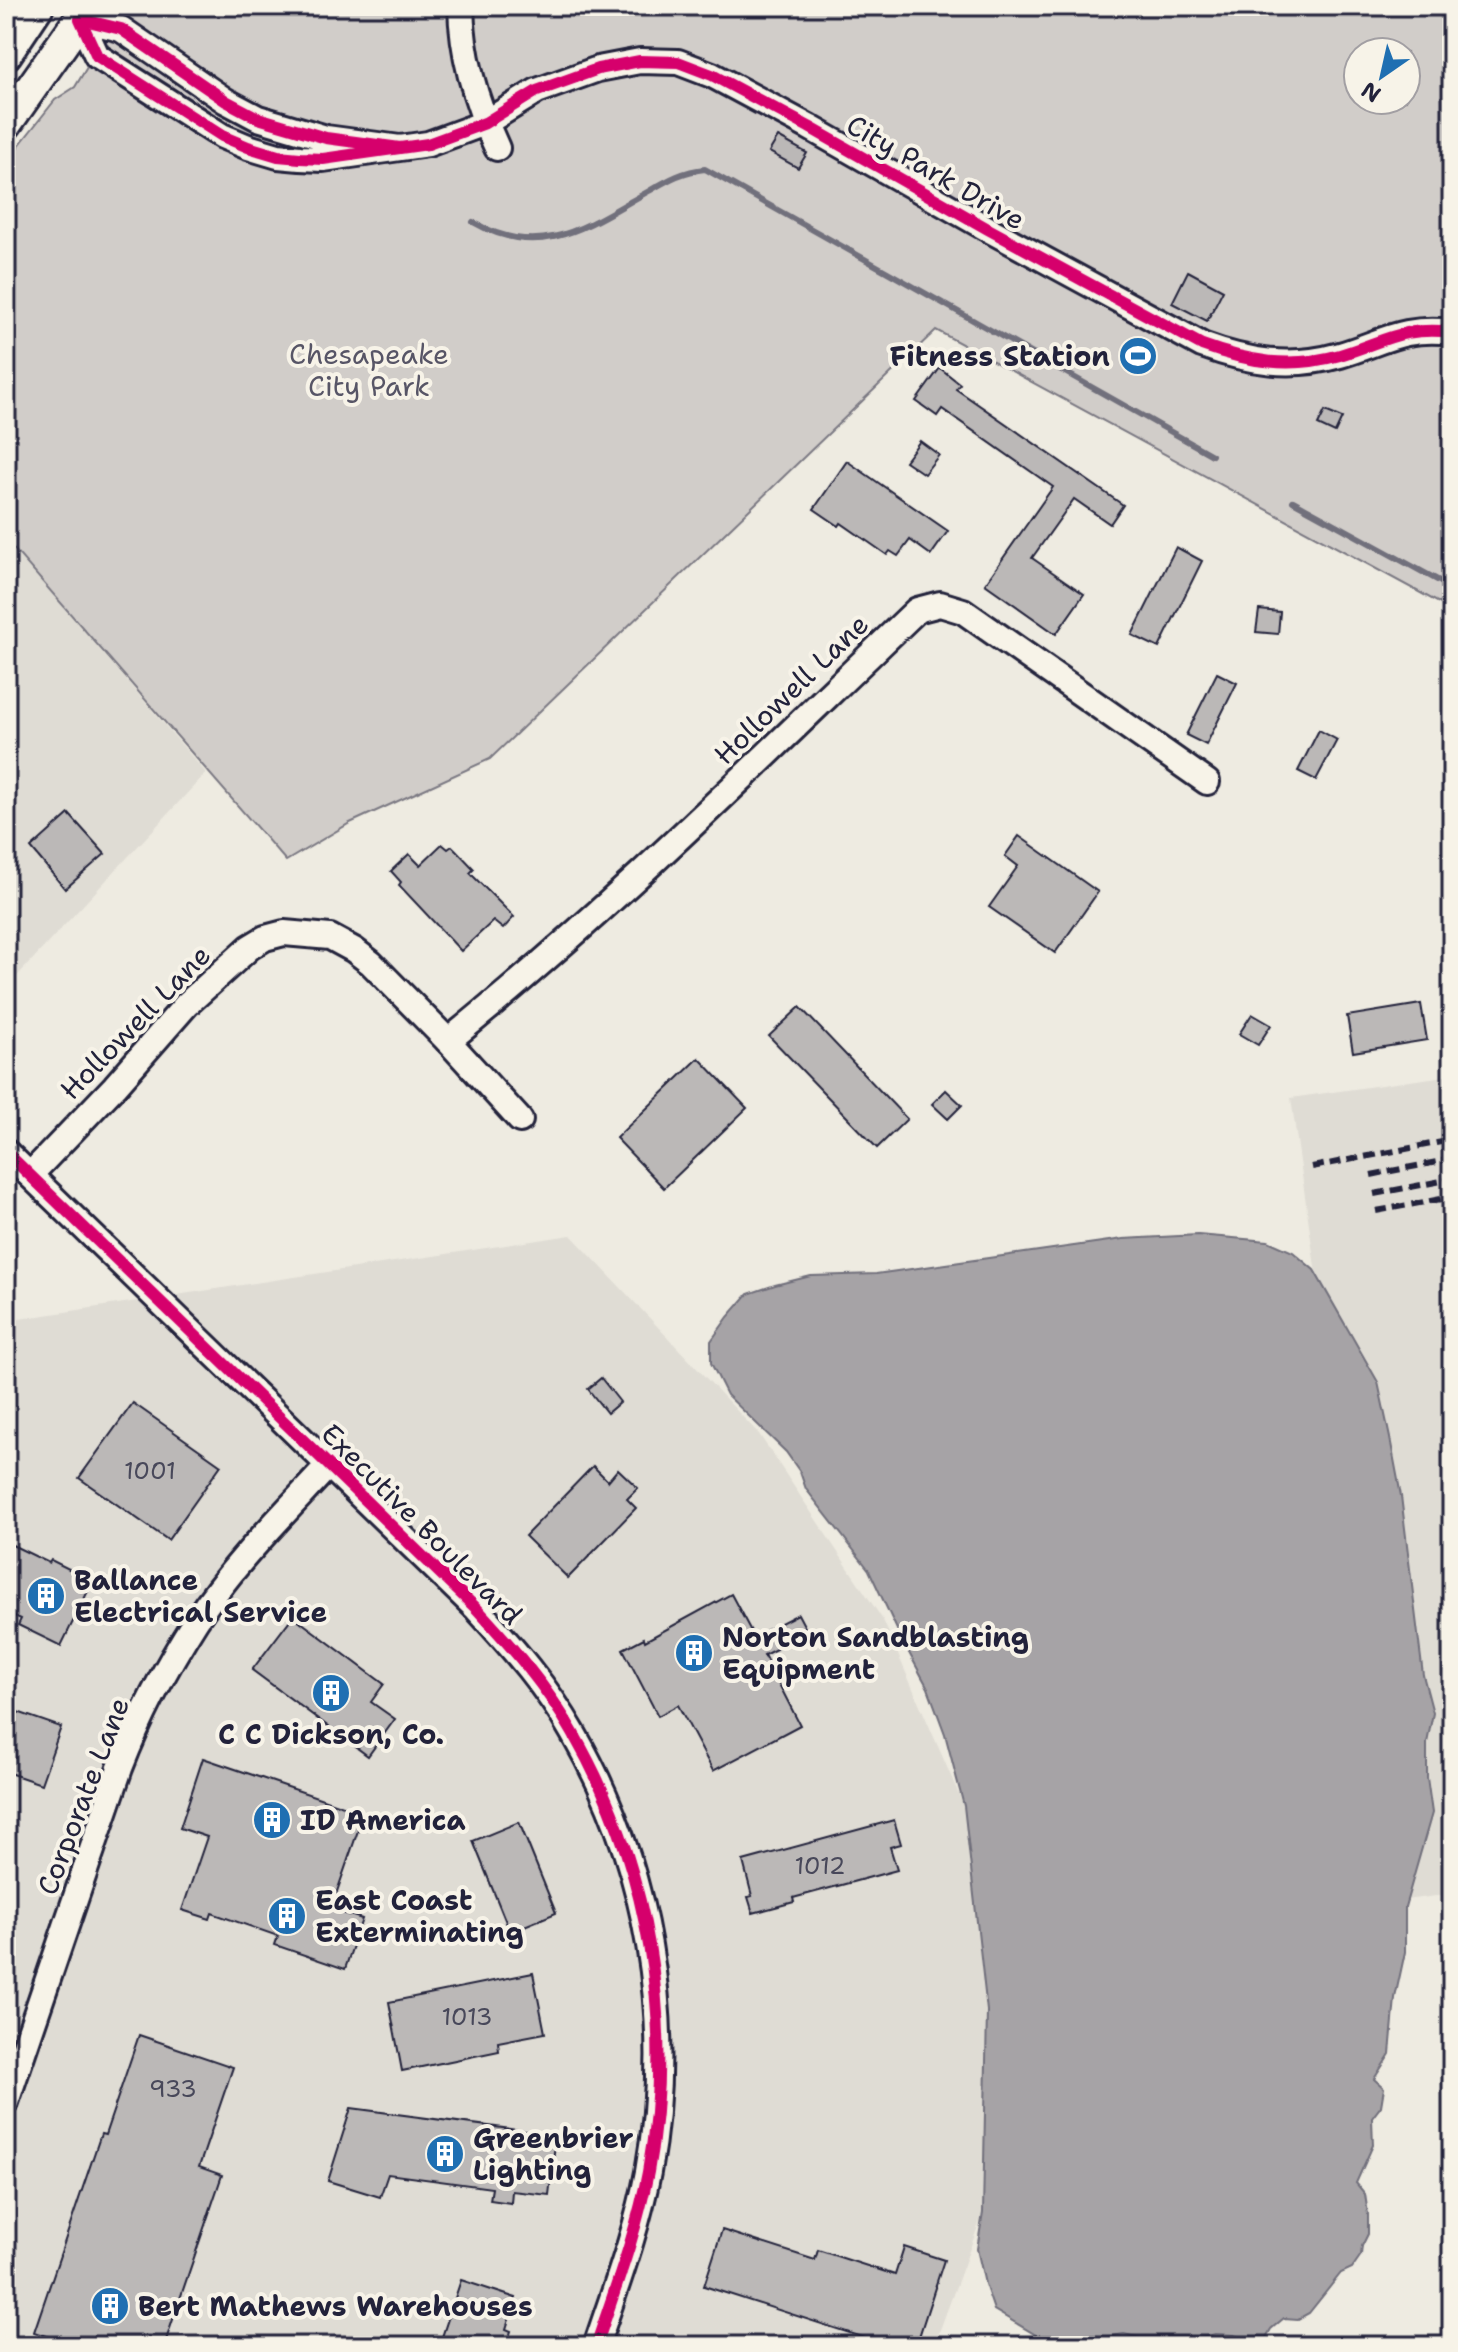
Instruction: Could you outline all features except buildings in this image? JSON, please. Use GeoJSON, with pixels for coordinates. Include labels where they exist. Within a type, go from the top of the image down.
{"type":"FeatureCollection","features":[{"type":"Feature","properties":{"kind":"main road"},"geometry":{"type":"LineString","coordinates":[[6,54],[38,6]]}},
{"type":"Feature","properties":{"kind":"main road"},"geometry":{"type":"LineString","coordinates":[[6,124],[77,10]]}},
{"type":"Feature","properties":{"kind":"street"},"geometry":{"type":"LineString","coordinates":[[461,6],[465,51],[476,97],[497,148]]}},
{"type":"Feature","properties":{"kind":"street","name":"City Park Drive"},"geometry":{"type":"LineString","coordinates":[[77,10],[121,29],[226,101],[258,118],[326,138],[400,148]]}},
{"type":"Feature","properties":{"kind":"street","name":"City Park Drive"},"geometry":{"type":"LineString","coordinates":[[77,10],[97,56],[222,136],[278,156],[323,159],[428,144],[485,123],[537,91],[598,69],[640,61],[678,62],[712,75],[809,127],[1202,345],[1236,357],[1264,362],[1313,361],[1415,330],[1452,332]]}},
{"type":"Feature","properties":{"kind":"street","name":"Hollowell Lane"},"geometry":{"type":"LineString","coordinates":[[448,1041],[508,993],[710,808],[917,610],[940,604],[963,611],[1207,782]]}},
{"type":"Feature","properties":{"kind":"street","name":"Hollowell Lane"},"geometry":{"type":"LineString","coordinates":[[30,1175],[115,1086],[186,1005],[250,947],[265,938],[284,933],[330,937],[371,963],[520,1120]]}},
{"type":"Feature","properties":{"kind":"street","name":"Executive Boulevard"},"geometry":{"type":"LineString","coordinates":[[6,1152],[477,1609],[553,1700],[597,1779],[641,1901],[658,2017],[659,2073],[648,2174],[596,2346]]}},
{"type":"Feature","properties":{"kind":"street","name":"Corporate Lane"},"geometry":{"type":"LineString","coordinates":[[6,2102],[120,1768],[154,1691],[197,1619],[251,1550],[329,1465]]}},
{"type":"Feature","properties":{"kind":"shaded area"},"geometry":{"type":"Polygon","coordinates":[[[6,540],[206,773],[6,988],[6,540]]]}},
{"type":"Feature","properties":{"kind":"shaded area"},"geometry":{"type":"Polygon","coordinates":[[[1452,1075],[1452,1894],[1405,1900],[1291,1098],[1452,1075]]]}},
{"type":"Feature","properties":{"kind":"shaded area"},"geometry":{"type":"Polygon","coordinates":[[[571,1235],[759,1434],[883,1620],[964,1806],[987,2011],[983,2213],[934,2346],[6,2346],[6,1321],[571,1235]]]}},
{"type":"Feature","properties":{"kind":"shaded area"},"geometry":{"type":"Polygon","coordinates":[[[1198,1235],[1268,1241],[1293,1252],[1314,1270],[1378,1382],[1401,1496],[1423,1675],[1433,1713],[1427,1743],[1427,1778],[1432,1813],[1405,1907],[1405,1952],[1395,1998],[1390,2054],[1374,2079],[1384,2088],[1381,2106],[1372,2118],[1373,2145],[1356,2183],[1365,2194],[1368,2234],[1361,2255],[1352,2268],[1341,2273],[1309,2313],[1298,2319],[1284,2318],[1271,2329],[1264,2341],[1252,2342],[1234,2335],[1215,2334],[1194,2340],[1140,2338],[1124,2334],[1077,2342],[1056,2340],[1036,2335],[994,2310],[977,2249],[983,2213],[987,2011],[964,1806],[945,1734],[928,1688],[869,1570],[806,1489],[800,1472],[786,1452],[727,1395],[711,1363],[711,1341],[748,1294],[811,1276],[876,1274],[1123,1239],[1198,1235]]]}},
{"type":"Feature","properties":{"kind":"green space","name":"Chesapeake City Park"},"geometry":{"type":"Polygon","coordinates":[[[124,6],[1452,6],[1452,610],[936,330],[490,759],[350,823],[286,861],[6,540],[6,162],[55,100],[75,87],[124,6]]]}},
{"type":"Feature","properties":{"kind":"waterway"},"geometry":{"type":"LineString","coordinates":[[473,222],[498,234],[521,239],[543,239],[585,226],[663,183],[705,169],[1212,455]]}},
{"type":"Feature","properties":{"kind":"waterway"},"geometry":{"type":"LineString","coordinates":[[1293,501],[1452,588]]}},
{"type":"Feature","properties":{"kind":"railway"},"geometry":{"type":"LineString","coordinates":[[1312,1167],[1452,1140]]}},
{"type":"Feature","properties":{"kind":"railway"},"geometry":{"type":"LineString","coordinates":[[1371,1175],[1452,1159]]}},
{"type":"Feature","properties":{"kind":"railway"},"geometry":{"type":"LineString","coordinates":[[1374,1194],[1452,1179]]}},
{"type":"Feature","properties":{"kind":"railway"},"geometry":{"type":"LineString","coordinates":[[1376,1211],[1452,1197]]}},
{"type":"Feature","properties":{"kind":"cycle path"},"geometry":{"type":"LineString","coordinates":[[400,148],[326,138],[258,118],[226,101],[121,29],[80,19],[97,56],[222,136],[278,156],[300,158],[323,159],[428,144],[485,123],[537,91],[598,69],[640,61],[678,62],[712,75],[809,127],[1202,345],[1236,356],[1270,362],[1304,362],[1340,355],[1406,333],[1452,332]]}},
{"type":"Feature","properties":{"kind":"cycle path"},"geometry":{"type":"LineString","coordinates":[[6,1152],[477,1609],[552,1700],[599,1784],[621,1836],[637,1890],[649,1946],[656,2002],[658,2059],[656,2115],[648,2172],[625,2260],[596,2346]]}},
{"type":"Feature","properties":{"kind":"place","name":"Fitness Station"},"geometry":{"type":"Point","coordinates":[1138,356]}},
{"type":"Feature","properties":{"kind":"place","name":"Ballance Electrical Service"},"geometry":{"type":"Point","coordinates":[46,1596]}},
{"type":"Feature","properties":{"kind":"place","name":"Norton Sandblasting Equipment"},"geometry":{"type":"Point","coordinates":[694,1653]}},
{"type":"Feature","properties":{"kind":"place","name":"C C Dickson, Co."},"geometry":{"type":"Point","coordinates":[331,1693]}},
{"type":"Feature","properties":{"kind":"place","name":"ID America"},"geometry":{"type":"Point","coordinates":[272,1820]}},
{"type":"Feature","properties":{"kind":"place","name":"East Coast Exterminating"},"geometry":{"type":"Point","coordinates":[287,1916]}},
{"type":"Feature","properties":{"kind":"place","name":"Greenbrier Lighting"},"geometry":{"type":"Point","coordinates":[445,2154]}},
{"type":"Feature","properties":{"kind":"place","name":"Bert Mathews Warehouses"},"geometry":{"type":"Point","coordinates":[110,2306]}}]}
